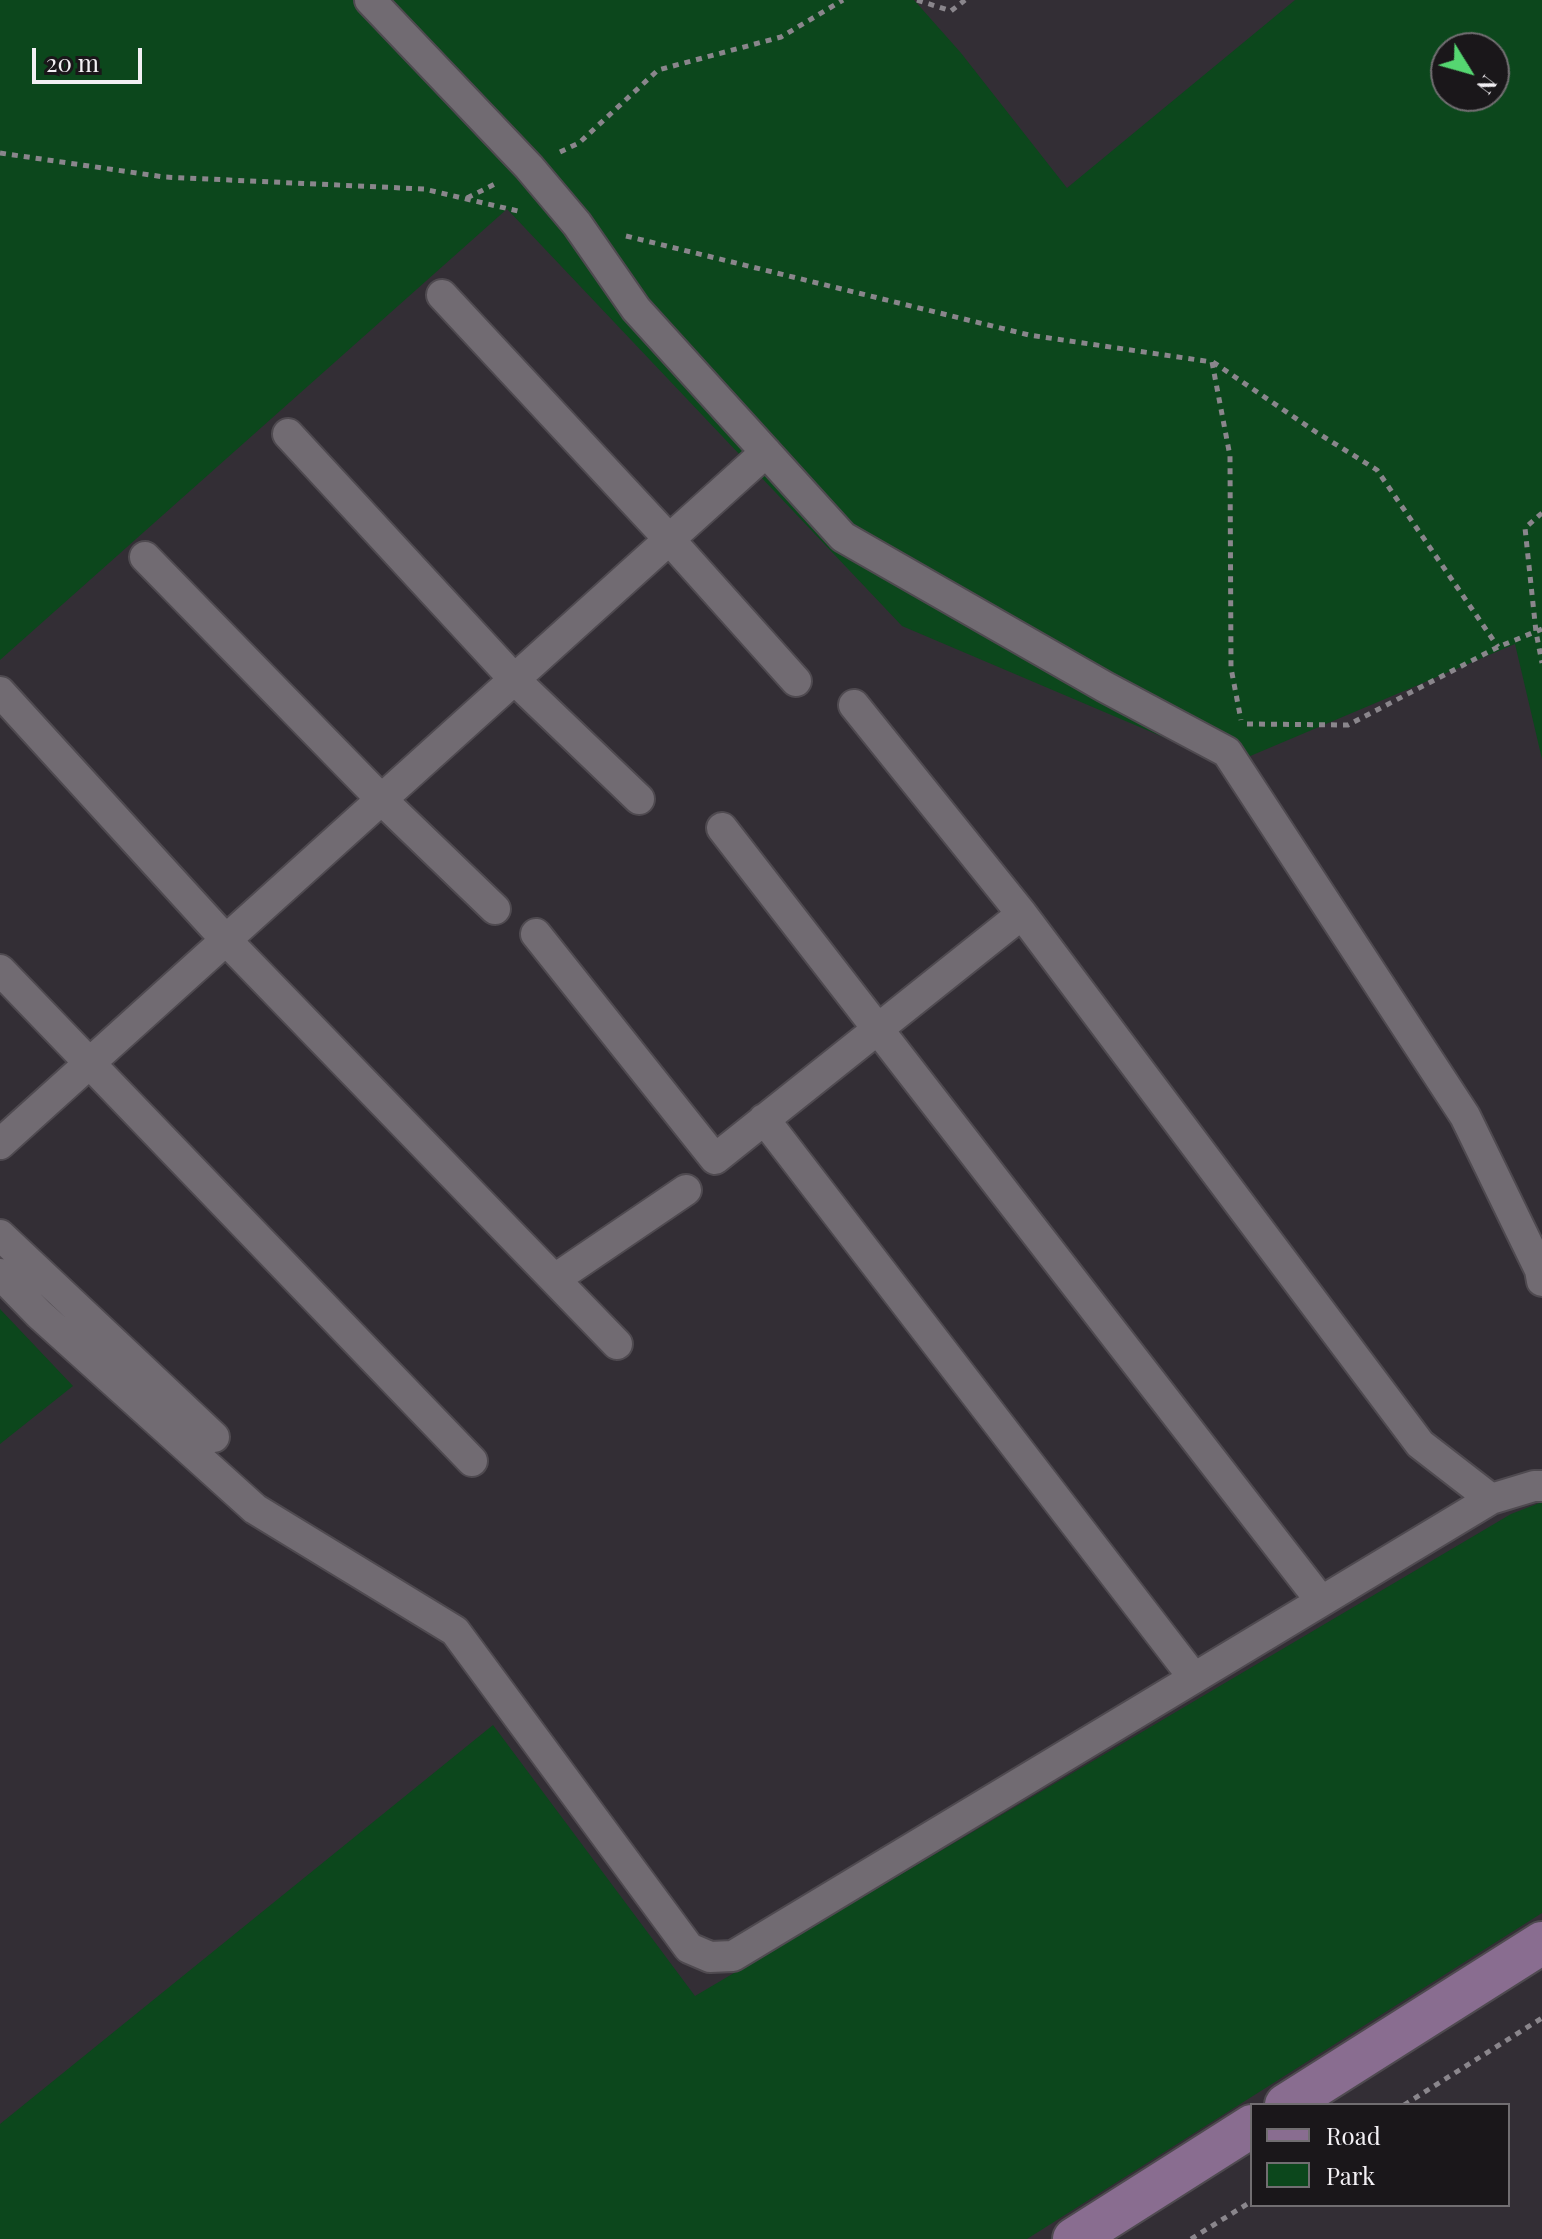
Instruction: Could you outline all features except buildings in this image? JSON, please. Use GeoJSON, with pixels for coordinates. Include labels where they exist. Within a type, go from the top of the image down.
{"type":"FeatureCollection","features":[{"type":"Feature","properties":{"kind":"street"},"geometry":{"type":"LineString","coordinates":[[370,0],[529,167],[577,224],[636,309],[843,537],[1105,687],[1227,752],[1465,1116],[1540,1270],[1542,1281]]}},
{"type":"Feature","properties":{"kind":"street"},"geometry":{"type":"LineString","coordinates":[[442,295],[796,681]]}},
{"type":"Feature","properties":{"kind":"street"},"geometry":{"type":"LineString","coordinates":[[288,434],[515,680],[639,799]]}},
{"type":"Feature","properties":{"kind":"street"},"geometry":{"type":"LineString","coordinates":[[0,1144],[766,452]]}},
{"type":"Feature","properties":{"kind":"street"},"geometry":{"type":"LineString","coordinates":[[145,557],[382,800],[495,909]]}},
{"type":"Feature","properties":{"kind":"street"},"geometry":{"type":"LineString","coordinates":[[0,692],[226,940],[617,1344]]}},
{"type":"Feature","properties":{"kind":"street"},"geometry":{"type":"LineString","coordinates":[[854,705],[1022,914],[1420,1444],[1491,1499]]}},
{"type":"Feature","properties":{"kind":"street"},"geometry":{"type":"LineString","coordinates":[[722,828],[1321,1601]]}},
{"type":"Feature","properties":{"kind":"street"},"geometry":{"type":"LineString","coordinates":[[536,934],[715,1159],[1022,914]]}},
{"type":"Feature","properties":{"kind":"street"},"geometry":{"type":"LineString","coordinates":[[0,970],[472,1461]]}},
{"type":"Feature","properties":{"kind":"street"},"geometry":{"type":"LineString","coordinates":[[764,1119],[1194,1678]]}},
{"type":"Feature","properties":{"kind":"street"},"geometry":{"type":"LineString","coordinates":[[555,1279],[686,1190]]}},
{"type":"Feature","properties":{"kind":"street"},"geometry":{"type":"LineString","coordinates":[[0,1235],[214,1437]]}},
{"type":"Feature","properties":{"kind":"street"},"geometry":{"type":"LineString","coordinates":[[0,1274],[39,1314],[255,1509],[455,1631],[689,1948],[710,1957],[733,1956],[1491,1499],[1542,1486]]}},
{"type":"Feature","properties":{"kind":"street"},"geometry":{"type":"LineString","coordinates":[[1289,2103],[1542,1943]]}},
{"type":"Feature","properties":{"kind":"street"},"geometry":{"type":"LineString","coordinates":[[1074,2239],[1250,2127]]}},
{"type":"Feature","properties":{"kind":"path"},"geometry":{"type":"LineString","coordinates":[[466,199],[579,143],[658,70],[781,37],[843,0]]}},
{"type":"Feature","properties":{"kind":"path"},"geometry":{"type":"LineString","coordinates":[[917,0],[951,11],[965,0]]}},
{"type":"Feature","properties":{"kind":"path"},"geometry":{"type":"LineString","coordinates":[[0,153],[164,177],[424,189],[1029,335],[1212,362],[1377,470],[1498,647]]}},
{"type":"Feature","properties":{"kind":"path"},"geometry":{"type":"LineString","coordinates":[[1212,362],[1230,456],[1231,668],[1242,724],[1348,725],[1498,647],[1539,631]]}},
{"type":"Feature","properties":{"kind":"path"},"geometry":{"type":"LineString","coordinates":[[1542,513],[1525,528],[1542,663]]}},
{"type":"Feature","properties":{"kind":"path"},"geometry":{"type":"LineString","coordinates":[[1407,2103],[1542,2018]]}},
{"type":"Feature","properties":{"kind":"path"},"geometry":{"type":"LineString","coordinates":[[1191,2239],[1250,2202]]}},
{"type":"Feature","properties":{"kind":"green space"},"geometry":{"type":"Polygon","coordinates":[[[0,0],[914,0],[961,53],[1067,188],[1295,0],[1542,0],[1542,759],[1515,644],[1229,765],[902,626],[507,209],[0,660],[0,0]]]}},
{"type":"Feature","properties":{"kind":"green space"},"geometry":{"type":"Polygon","coordinates":[[[0,1309],[73,1386],[0,1444],[0,1309]]]}},
{"type":"Feature","properties":{"kind":"green space"},"geometry":{"type":"Polygon","coordinates":[[[1542,1502],[1542,1913],[1027,2239],[0,2239],[0,2124],[493,1725],[695,1996],[1511,1514],[1542,1502]]]}}]}
